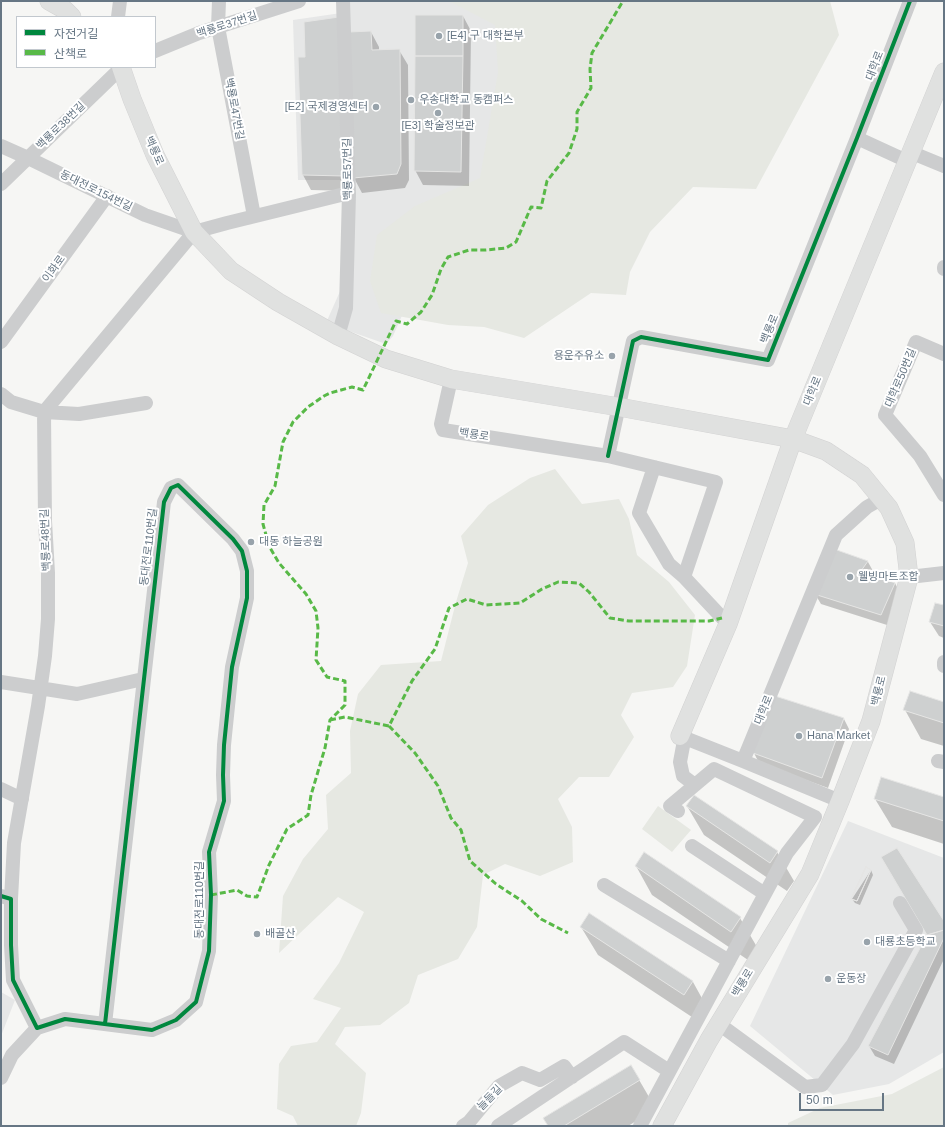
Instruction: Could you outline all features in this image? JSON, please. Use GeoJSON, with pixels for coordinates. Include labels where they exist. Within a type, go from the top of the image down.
{"type":"FeatureCollection","features":[{"type":"Feature","properties":{"kind":"main road"},"geometry":{"type":"LineString","coordinates":[[49,1],[65,10],[71,16]]}},
{"type":"Feature","properties":{"kind":"main road","name":"백룡로"},"geometry":{"type":"LineString","coordinates":[[121,68],[132,99],[156,155],[194,232],[231,271],[278,302],[338,336],[386,358],[451,379],[619,407],[793,439],[826,451],[862,474],[889,508],[905,543],[909,577],[871,721],[840,802],[810,874],[719,1024],[662,1126]]}},
{"type":"Feature","properties":{"kind":"main road","name":"대학로"},"geometry":{"type":"LineString","coordinates":[[683,737],[728,624],[793,439],[944,72]]}},
{"type":"Feature","properties":{"kind":"street"},"geometry":{"type":"LineString","coordinates":[[118,16],[120,1]]}},
{"type":"Feature","properties":{"kind":"street","name":"백룡로47번길"},"geometry":{"type":"LineString","coordinates":[[219,1],[218,27],[254,216]]}},
{"type":"Feature","properties":{"kind":"street","name":"백룡로37번길"},"geometry":{"type":"LineString","coordinates":[[156,51],[218,27],[299,1]]}},
{"type":"Feature","properties":{"kind":"street","name":"백룡로57번길"},"geometry":{"type":"LineString","coordinates":[[338,336],[346,308],[349,193],[343,1]]}},
{"type":"Feature","properties":{"kind":"street","name":"대학로"},"geometry":{"type":"LineString","coordinates":[[857,138],[910,1]]}},
{"type":"Feature","properties":{"kind":"street","name":"백룡로38번길"},"geometry":{"type":"LineString","coordinates":[[1,184],[120,68]]}},
{"type":"Feature","properties":{"kind":"street"},"geometry":{"type":"LineString","coordinates":[[857,138],[909,156],[944,166]]}},
{"type":"Feature","properties":{"kind":"street","name":"백룡로"},"geometry":{"type":"LineString","coordinates":[[619,407],[633,341],[641,337],[768,360],[857,138]]}},
{"type":"Feature","properties":{"kind":"street","name":"동대전로154번길"},"geometry":{"type":"LineString","coordinates":[[1,146],[145,215],[194,232]]}},
{"type":"Feature","properties":{"kind":"street"},"geometry":{"type":"LineString","coordinates":[[44,412],[194,232],[349,193]]}},
{"type":"Feature","properties":{"kind":"street","name":"이화로"},"geometry":{"type":"LineString","coordinates":[[1,342],[107,196]]}},
{"type":"Feature","properties":{"kind":"street","name":"대학로50번길"},"geometry":{"type":"LineString","coordinates":[[944,354],[916,342],[885,415],[920,456],[944,495]]}},
{"type":"Feature","properties":{"kind":"street","name":"백룡로"},"geometry":{"type":"LineString","coordinates":[[451,379],[441,424],[443,430],[608,456],[716,482],[684,577]]}},
{"type":"Feature","properties":{"kind":"street"},"geometry":{"type":"LineString","coordinates":[[1,394],[11,402],[44,412],[79,414],[146,403]]}},
{"type":"Feature","properties":{"kind":"street"},"geometry":{"type":"LineString","coordinates":[[608,456],[619,407]]}},
{"type":"Feature","properties":{"kind":"street","name":"백룡로48번길"},"geometry":{"type":"LineString","coordinates":[[6,898],[45,656],[48,619],[44,412]]}},
{"type":"Feature","properties":{"kind":"street"},"geometry":{"type":"LineString","coordinates":[[654,467],[639,513],[668,564],[684,577],[728,624]]}},
{"type":"Feature","properties":{"kind":"street","name":"동대전로110번길"},"geometry":{"type":"LineString","coordinates":[[1,1078],[12,1055],[37,1028],[65,1019],[152,1030],[176,1020],[196,1002],[209,951],[211,895],[209,852],[224,802],[223,775],[225,729],[232,667],[247,598],[247,571],[242,551],[233,539],[178,484],[171,488],[164,502],[105,1024]]}},
{"type":"Feature","properties":{"kind":"street","name":"대학로"},"geometry":{"type":"LineString","coordinates":[[743,761],[836,535],[867,508],[881,499]]}},
{"type":"Feature","properties":{"kind":"street"},"geometry":{"type":"LineString","coordinates":[[909,577],[944,573]]}},
{"type":"Feature","properties":{"kind":"street"},"geometry":{"type":"LineString","coordinates":[[1,682],[77,694],[143,679]]}},
{"type":"Feature","properties":{"kind":"street"},"geometry":{"type":"LineString","coordinates":[[695,786],[684,776],[680,762],[683,737],[840,802]]}},
{"type":"Feature","properties":{"kind":"street"},"geometry":{"type":"LineString","coordinates":[[640,1126],[787,853],[815,817],[714,769],[670,806],[678,811]]}},
{"type":"Feature","properties":{"kind":"street"},"geometry":{"type":"LineString","coordinates":[[1,789],[22,799]]}},
{"type":"Feature","properties":{"kind":"street"},"geometry":{"type":"LineString","coordinates":[[692,846],[765,894]]}},
{"type":"Feature","properties":{"kind":"street"},"geometry":{"type":"LineString","coordinates":[[604,885],[729,961]]}},
{"type":"Feature","properties":{"kind":"street"},"geometry":{"type":"LineString","coordinates":[[6,898],[13,980],[37,1028]]}},
{"type":"Feature","properties":{"kind":"street"},"geometry":{"type":"LineString","coordinates":[[719,1024],[805,1087],[822,1086],[853,1044],[916,930],[900,903]]}},
{"type":"Feature","properties":{"kind":"street"},"geometry":{"type":"LineString","coordinates":[[498,1126],[568,1071],[624,1042],[669,1071]]}},
{"type":"Feature","properties":{"kind":"street","name":"늘들길"},"geometry":{"type":"LineString","coordinates":[[463,1126],[469,1122],[499,1086],[522,1073],[540,1080],[568,1071]]}},
{"type":"Feature","properties":{"kind":"shaded area","name":"우송대학교 동캠퍼스"},"geometry":{"type":"Polygon","coordinates":[[[348,1],[561,1],[495,187],[404,311],[393,336],[386,344],[326,323],[341,289],[343,180],[298,180],[293,20],[348,12],[348,1]]]}},
{"type":"Feature","properties":{"kind":"shaded area"},"geometry":{"type":"Polygon","coordinates":[[[449,1],[830,1],[839,35],[756,189],[693,187],[650,232],[630,272],[626,295],[591,293],[524,338],[484,327],[448,325],[381,313],[370,281],[377,235],[415,206],[480,178],[498,72],[495,25],[449,1]]]}},
{"type":"Feature","properties":{"kind":"shaded area"},"geometry":{"type":"Polygon","coordinates":[[[555,469],[582,504],[619,499],[629,519],[637,555],[669,582],[695,615],[687,666],[673,687],[632,693],[621,715],[634,737],[609,777],[579,777],[558,799],[572,827],[573,862],[540,876],[505,864],[483,875],[477,927],[458,959],[418,975],[409,1003],[380,1025],[345,1027],[335,1044],[366,1073],[361,1113],[356,1126],[298,1126],[293,1116],[277,1109],[279,1064],[291,1046],[317,1042],[341,1008],[313,999],[339,963],[364,912],[338,897],[279,953],[283,896],[303,859],[328,829],[326,795],[351,773],[350,731],[358,694],[381,665],[441,661],[456,602],[468,563],[461,536],[488,505],[530,478],[555,469]]]}},
{"type":"Feature","properties":{"kind":"shaded area"},"geometry":{"type":"Polygon","coordinates":[[[658,806],[691,830],[672,852],[642,829],[658,806]]]}},
{"type":"Feature","properties":{"kind":"shaded area","name":"대룡초등학교"},"geometry":{"type":"Polygon","coordinates":[[[848,821],[944,858],[944,1052],[889,1084],[833,1095],[750,1026],[848,821]]]}},
{"type":"Feature","properties":{"kind":"shaded area"},"geometry":{"type":"Polygon","coordinates":[[[1,992],[15,1000],[1,1036],[1,992]]]}},
{"type":"Feature","properties":{"kind":"shaded area"},"geometry":{"type":"Polygon","coordinates":[[[944,1067],[944,1126],[788,1126],[788,1123],[820,1108],[892,1094],[944,1067]]]}},
{"type":"Feature","properties":{"kind":"building","name":"[E4] 구 대학본부"},"geometry":{"type":"Polygon","coordinates":[[[415,15],[463,15],[463,56],[415,56],[415,15]]]}},
{"type":"Feature","properties":{"kind":"building"},"geometry":{"type":"Polygon","coordinates":[[[339,17],[344,176],[302,175],[298,57],[305,57],[304,22],[339,17]]]}},
{"type":"Feature","properties":{"kind":"building","name":"[E2] 국제경영센터"},"geometry":{"type":"Polygon","coordinates":[[[371,31],[372,50],[400,49],[401,164],[397,174],[353,178],[349,32],[371,31]]]}},
{"type":"Feature","properties":{"kind":"building","name":"[E3] 학술정보관"},"geometry":{"type":"Polygon","coordinates":[[[415,56],[463,56],[461,172],[414,171],[415,56]]]}},
{"type":"Feature","properties":{"kind":"building","name":"웰빙마트조합"},"geometry":{"type":"Polygon","coordinates":[[[834,549],[868,561],[861,571],[895,583],[881,615],[814,594],[834,549]]]}},
{"type":"Feature","properties":{"kind":"building"},"geometry":{"type":"Polygon","coordinates":[[[935,603],[944,605],[944,626],[929,622],[935,603]]]}},
{"type":"Feature","properties":{"kind":"building"},"geometry":{"type":"Polygon","coordinates":[[[910,691],[944,702],[944,723],[903,710],[910,691]]]}},
{"type":"Feature","properties":{"kind":"building","name":"Hana Market"},"geometry":{"type":"Polygon","coordinates":[[[775,696],[844,718],[822,778],[753,753],[775,696]]]}},
{"type":"Feature","properties":{"kind":"building"},"geometry":{"type":"Polygon","coordinates":[[[881,777],[944,797],[944,821],[874,799],[881,777]]]}},
{"type":"Feature","properties":{"kind":"building"},"geometry":{"type":"Polygon","coordinates":[[[694,795],[778,851],[770,863],[686,806],[694,795]]]}},
{"type":"Feature","properties":{"kind":"building"},"geometry":{"type":"Polygon","coordinates":[[[897,848],[944,921],[944,930],[927,935],[881,857],[897,848]]]}},
{"type":"Feature","properties":{"kind":"building"},"geometry":{"type":"Polygon","coordinates":[[[644,852],[741,917],[731,932],[635,866],[644,852]]]}},
{"type":"Feature","properties":{"kind":"building"},"geometry":{"type":"Polygon","coordinates":[[[866,867],[871,870],[857,901],[851,899],[866,867]]]}},
{"type":"Feature","properties":{"kind":"building"},"geometry":{"type":"Polygon","coordinates":[[[866,867],[871,870],[857,901],[851,899],[866,867]]]}},
{"type":"Feature","properties":{"kind":"building"},"geometry":{"type":"Polygon","coordinates":[[[589,913],[693,981],[684,995],[580,927],[589,913]]]}},
{"type":"Feature","properties":{"kind":"building"},"geometry":{"type":"Polygon","coordinates":[[[944,930],[944,938],[888,1055],[868,1046],[927,935],[944,930]]]}},
{"type":"Feature","properties":{"kind":"building"},"geometry":{"type":"Polygon","coordinates":[[[631,1065],[640,1080],[564,1126],[548,1126],[543,1118],[631,1065]]]}},
{"type":"Feature","properties":{"kind":"marked path"},"geometry":{"type":"LineString","coordinates":[[211,895],[237,890],[247,896],[257,897],[269,865],[287,829],[308,815],[311,795],[325,748],[330,720],[345,705],[345,681],[327,677],[316,660],[318,628],[316,611],[306,594],[279,563],[269,546],[263,524],[264,505],[275,486],[283,442],[293,422],[308,407],[324,396],[352,387],[363,390],[396,321],[407,324],[421,312],[432,295],[441,269],[448,257],[469,250],[506,248],[516,242],[531,207],[541,208],[547,181],[569,153],[577,129],[577,112],[591,88],[590,69],[592,53],[623,1]]}},
{"type":"Feature","properties":{"kind":"marked path"},"geometry":{"type":"LineString","coordinates":[[330,720],[345,717],[389,726],[412,681],[435,649],[449,608],[467,599],[486,605],[520,603],[542,589],[558,582],[579,583],[589,592],[610,618],[629,621],[709,621],[722,618]]}},
{"type":"Feature","properties":{"kind":"marked path"},"geometry":{"type":"LineString","coordinates":[[389,726],[415,753],[438,786],[451,818],[461,830],[470,861],[496,884],[522,901],[541,919],[568,933]]}},
{"type":"Feature","properties":{"kind":"cycle path"},"geometry":{"type":"LineString","coordinates":[[608,456],[633,341],[641,337],[768,360],[910,1]]}},
{"type":"Feature","properties":{"kind":"cycle path"},"geometry":{"type":"LineString","coordinates":[[1,896],[11,899],[13,980],[37,1028],[65,1019],[152,1030],[176,1020],[196,1002],[209,951],[211,895],[209,852],[224,801],[224,745],[232,667],[247,598],[247,571],[242,551],[233,539],[178,485],[171,488],[164,502],[105,1024]]}},
{"type":"Feature","properties":{"kind":"place","name":"[E4] 구 대학본부"},"geometry":{"type":"Point","coordinates":[439,36]}},
{"type":"Feature","properties":{"kind":"place","name":"우송대학교 동캠퍼스"},"geometry":{"type":"Point","coordinates":[411,100]}},
{"type":"Feature","properties":{"kind":"place","name":"[E2] 국제경영센터"},"geometry":{"type":"Point","coordinates":[376,107]}},
{"type":"Feature","properties":{"kind":"place","name":"[E3] 학술정보관"},"geometry":{"type":"Point","coordinates":[438,113]}},
{"type":"Feature","properties":{"kind":"place","name":"용운주유소"},"geometry":{"type":"Point","coordinates":[612,356]}},
{"type":"Feature","properties":{"kind":"place","name":"대동 하늘공원"},"geometry":{"type":"Point","coordinates":[251,542]}},
{"type":"Feature","properties":{"kind":"place","name":"웰빙마트조합"},"geometry":{"type":"Point","coordinates":[850,577]}},
{"type":"Feature","properties":{"kind":"place","name":"Hana Market"},"geometry":{"type":"Point","coordinates":[799,736]}},
{"type":"Feature","properties":{"kind":"place","name":"배골산"},"geometry":{"type":"Point","coordinates":[257,934]}},
{"type":"Feature","properties":{"kind":"place","name":"대룡초등학교"},"geometry":{"type":"Point","coordinates":[867,942]}},
{"type":"Feature","properties":{"kind":"place","name":"운동장"},"geometry":{"type":"Point","coordinates":[828,979]}}]}
